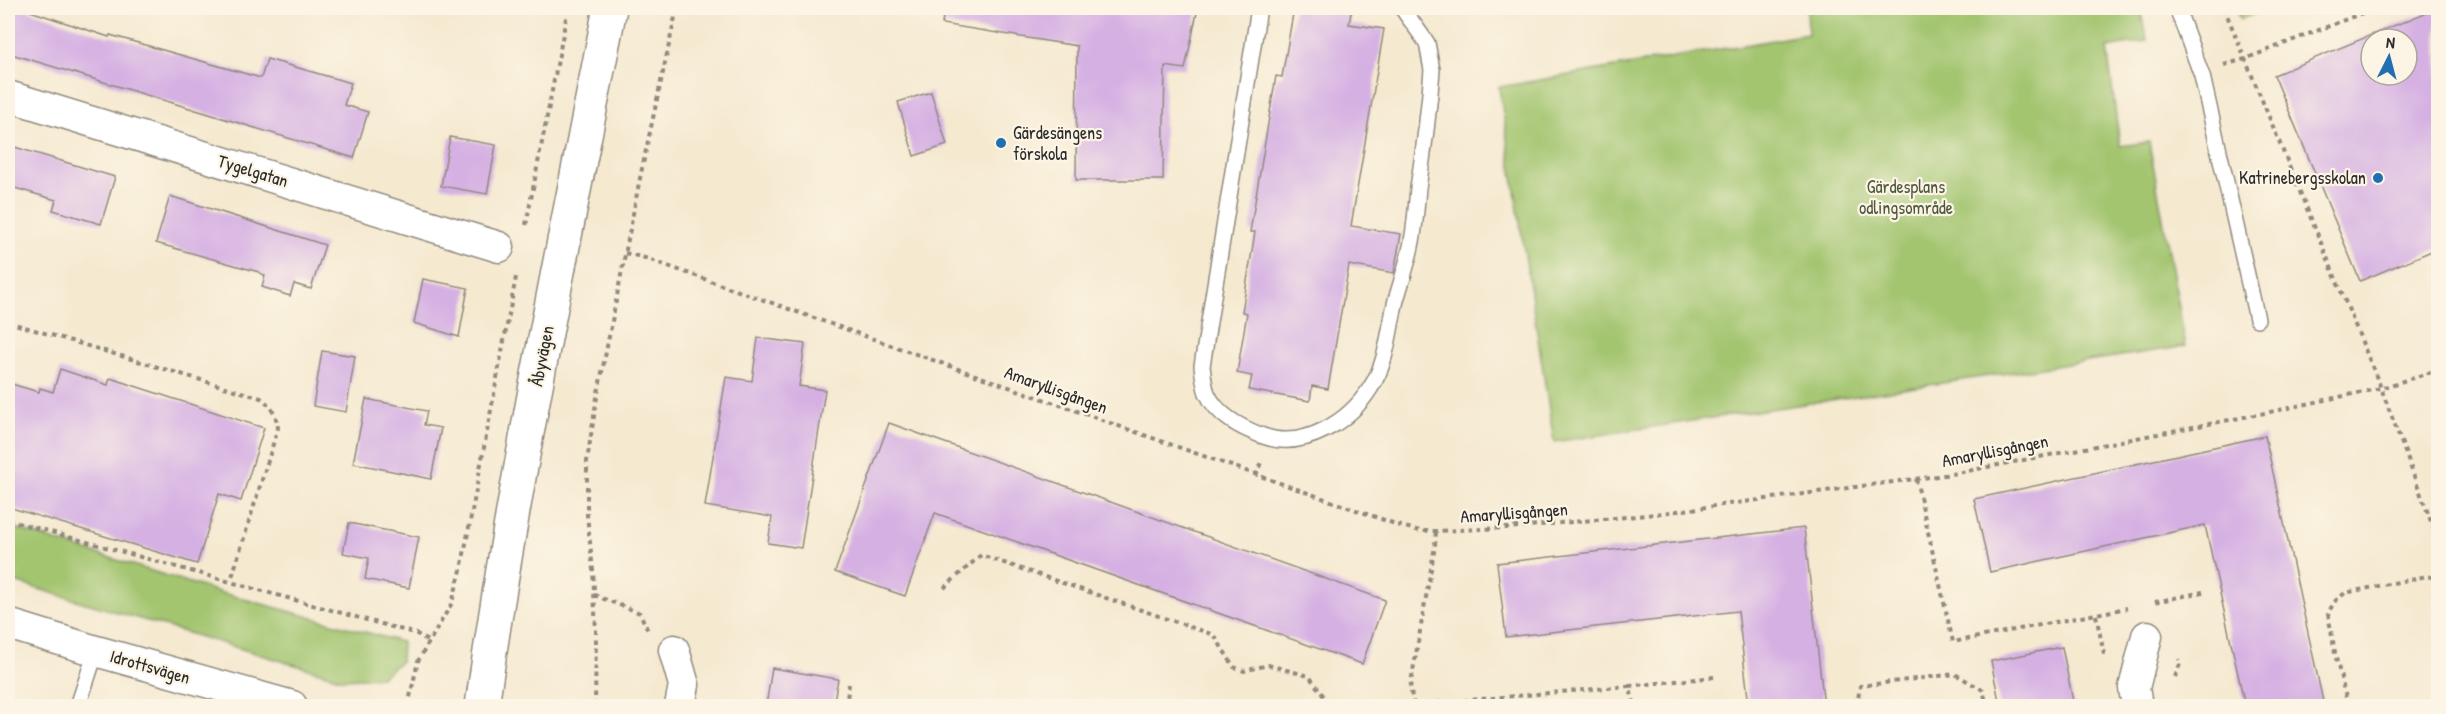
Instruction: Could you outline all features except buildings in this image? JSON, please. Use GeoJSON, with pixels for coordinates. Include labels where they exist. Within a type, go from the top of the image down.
{"type":"FeatureCollection","features":[{"type":"Feature","properties":{"kind":"street","name":"Åbyvägen"},"geometry":{"type":"LineString","coordinates":[[482,706],[498,593],[527,434],[610,8]]}},
{"type":"Feature","properties":{"kind":"street","name":"Tygelgatan"},"geometry":{"type":"LineString","coordinates":[[8,96],[499,247]]}},
{"type":"Feature","properties":{"kind":"street","name":"Idrottsvägen"},"geometry":{"type":"LineString","coordinates":[[8,624],[292,706]]}},
{"type":"Feature","properties":{"kind":"street"},"geometry":{"type":"LineString","coordinates":[[2137,706],[2134,688],[2147,636]]}},
{"type":"Feature","properties":{"kind":"street"},"geometry":{"type":"LineString","coordinates":[[674,650],[684,685],[680,706]]}},
{"type":"Feature","properties":{"kind":"lane"},"geometry":{"type":"LineString","coordinates":[[1259,8],[1202,366],[1207,393],[1219,411],[1235,424],[1269,438],[1291,440],[1328,428],[1346,416],[1371,387],[1381,366],[1388,340],[1410,250],[1432,70],[1427,43],[1402,8]]}},
{"type":"Feature","properties":{"kind":"lane"},"geometry":{"type":"LineString","coordinates":[[2177,8],[2202,76],[2257,318]]}},
{"type":"Feature","properties":{"kind":"lane"},"geometry":{"type":"LineString","coordinates":[[78,706],[96,651]]}},
{"type":"Feature","properties":{"kind":"path"},"geometry":{"type":"LineString","coordinates":[[525,229],[568,8]]}},
{"type":"Feature","properties":{"kind":"path"},"geometry":{"type":"LineString","coordinates":[[595,706],[594,595],[587,515],[587,461],[625,253],[677,8]]}},
{"type":"Feature","properties":{"kind":"path"},"geometry":{"type":"LineString","coordinates":[[2224,8],[2380,388],[2439,540]]}},
{"type":"Feature","properties":{"kind":"path"},"geometry":{"type":"LineString","coordinates":[[2245,59],[2375,8]]}},
{"type":"Feature","properties":{"kind":"path","name":"Amaryllisgången"},"geometry":{"type":"LineString","coordinates":[[625,253],[645,258],[1420,531],[1507,528],[1647,515],[1952,474],[2253,416],[2380,388],[2439,370]]}},
{"type":"Feature","properties":{"kind":"path"},"geometry":{"type":"LineString","coordinates":[[408,706],[418,661],[452,603],[461,570],[516,276]]}},
{"type":"Feature","properties":{"kind":"path"},"geometry":{"type":"LineString","coordinates":[[8,322],[261,398],[271,406],[277,416],[278,428],[231,580]]}},
{"type":"Feature","properties":{"kind":"path"},"geometry":{"type":"LineString","coordinates":[[1916,479],[1953,642],[2136,606]]}},
{"type":"Feature","properties":{"kind":"path"},"geometry":{"type":"LineString","coordinates":[[8,520],[231,580],[417,634],[429,642]]}},
{"type":"Feature","properties":{"kind":"path"},"geometry":{"type":"LineString","coordinates":[[1414,705],[1410,688],[1436,531]]}},
{"type":"Feature","properties":{"kind":"path"},"geometry":{"type":"LineString","coordinates":[[944,588],[981,555],[1214,635],[1234,667],[1244,671],[1268,666],[1310,676],[1331,706]]}},
{"type":"Feature","properties":{"kind":"path"},"geometry":{"type":"LineString","coordinates":[[2348,706],[2328,614],[2334,602],[2345,593],[2427,576],[2438,578]]}},
{"type":"Feature","properties":{"kind":"path"},"geometry":{"type":"LineString","coordinates":[[2146,604],[2203,592]]}},
{"type":"Feature","properties":{"kind":"path"},"geometry":{"type":"LineString","coordinates":[[594,595],[640,613],[654,651],[674,650]]}},
{"type":"Feature","properties":{"kind":"path"},"geometry":{"type":"LineString","coordinates":[[1857,706],[1860,686],[1955,674],[1983,690],[1988,706]]}},
{"type":"Feature","properties":{"kind":"path"},"geometry":{"type":"LineString","coordinates":[[1401,706],[1715,676]]}},
{"type":"Feature","properties":{"kind":"path"},"geometry":{"type":"LineString","coordinates":[[846,706],[849,684]]}},
{"type":"Feature","properties":{"kind":"path"},"geometry":{"type":"LineString","coordinates":[[1629,686],[1635,706]]}},
{"type":"Feature","properties":{"kind":"path"},"geometry":{"type":"LineString","coordinates":[[1473,700],[1473,706]]}},
{"type":"Feature","properties":{"kind":"green space","name":"Gärdesplans odlingsområde"},"geometry":{"type":"Polygon","coordinates":[[[1807,8],[2140,8],[2147,41],[2107,48],[2120,146],[2149,142],[2186,346],[1554,442],[1499,87],[1808,34],[1807,8]]]}},
{"type":"Feature","properties":{"kind":"green space"},"geometry":{"type":"Polygon","coordinates":[[[2236,8],[2270,8],[2241,19],[2236,8]]]}},
{"type":"Feature","properties":{"kind":"green space"},"geometry":{"type":"Polygon","coordinates":[[[8,526],[222,593],[402,642],[401,661],[381,677],[343,679],[8,580],[8,526]]]}},
{"type":"Feature","properties":{"kind":"place","name":"Gärdesängens förskola"},"geometry":{"type":"Point","coordinates":[1001,143]}},
{"type":"Feature","properties":{"kind":"place","name":"Katrinebergsskolan"},"geometry":{"type":"Point","coordinates":[2378,178]}}]}
